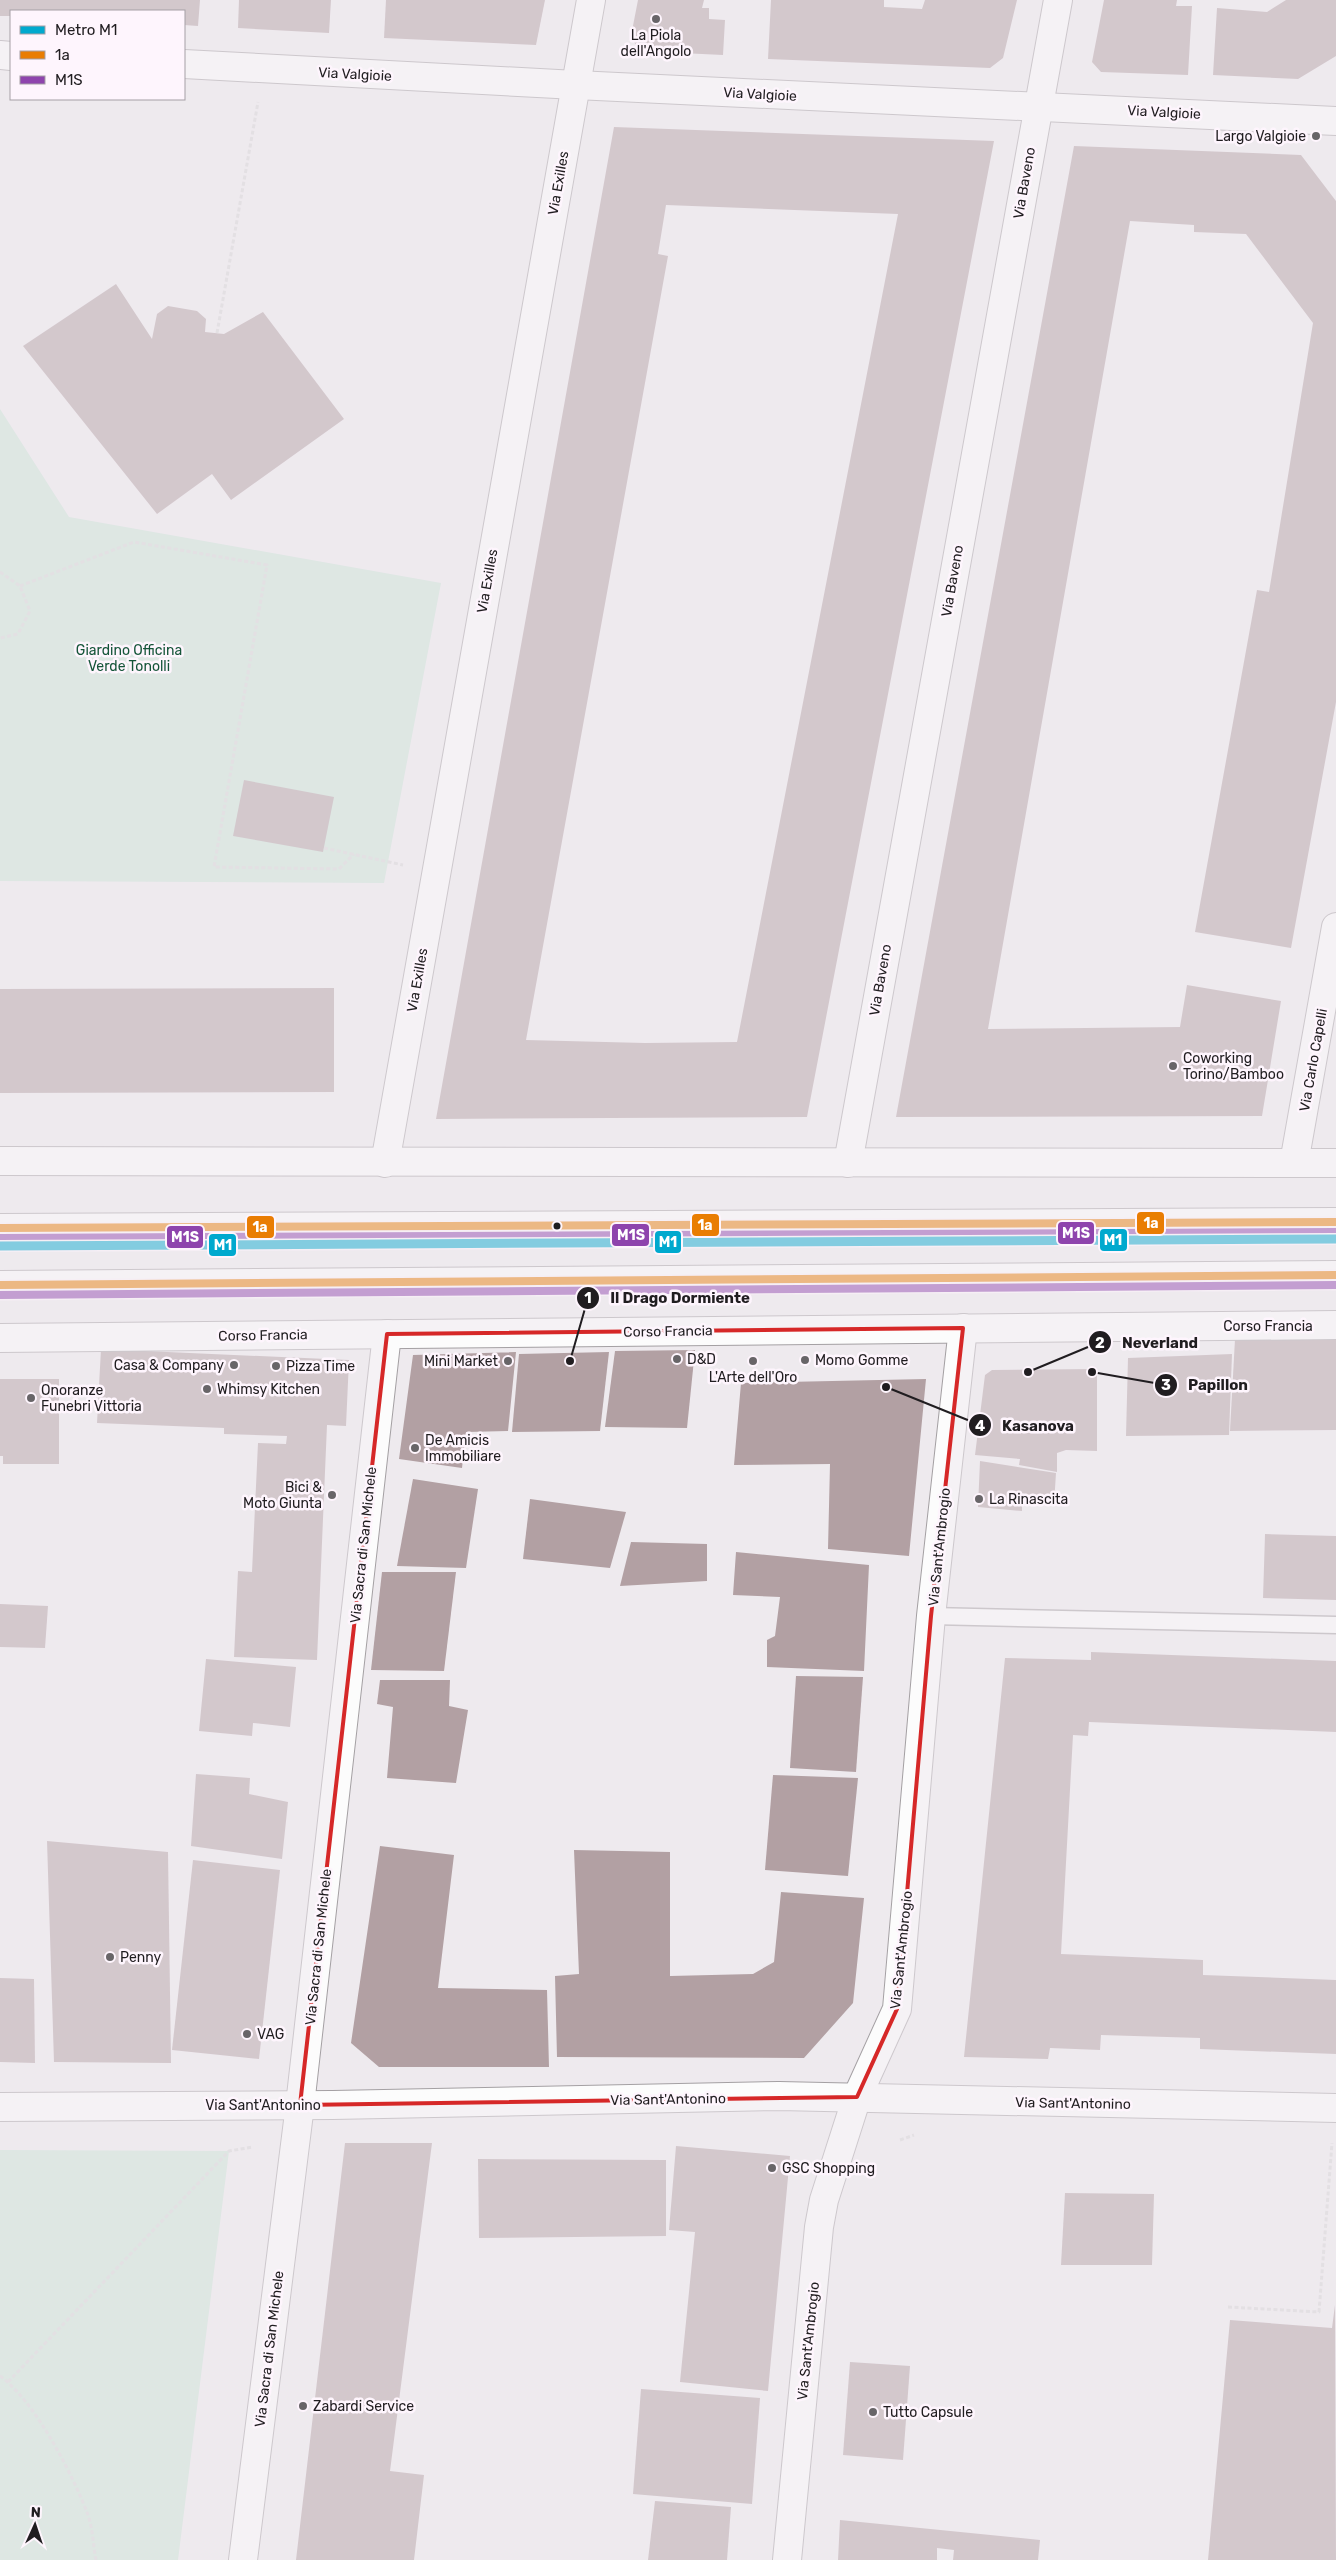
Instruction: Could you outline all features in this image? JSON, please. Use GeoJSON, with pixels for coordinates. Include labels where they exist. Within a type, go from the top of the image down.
{"type":"FeatureCollection","features":[{"type":"Feature","properties":{"kind":"street","name":"Via Exilles"},"geometry":{"type":"LineString","coordinates":[[384,1163],[591,0]]}},
{"type":"Feature","properties":{"kind":"street","name":"Via Baveno"},"geometry":{"type":"LineString","coordinates":[[848,1163],[1058,0]]}},
{"type":"Feature","properties":{"kind":"street","name":"Via Valgioie"},"geometry":{"type":"LineString","coordinates":[[185,64],[576,86],[1336,121]]}},
{"type":"Feature","properties":{"kind":"street","name":"Via Carlo Capelli"},"geometry":{"type":"LineString","coordinates":[[1294,1163],[1336,927]]}},
{"type":"Feature","properties":{"kind":"street"},"geometry":{"type":"LineString","coordinates":[[0,1161],[1336,1163]]}},
{"type":"Feature","properties":{"kind":"street"},"geometry":{"type":"LineString","coordinates":[[0,1228],[1336,1222]]}},
{"type":"Feature","properties":{"kind":"street"},"geometry":{"type":"LineString","coordinates":[[0,1285],[1336,1275]]}},
{"type":"Feature","properties":{"kind":"street","name":"Corso Francia"},"geometry":{"type":"LineString","coordinates":[[0,1338],[1336,1325]]}},
{"type":"Feature","properties":{"kind":"street","name":"Via Sant'Ambrogio"},"geometry":{"type":"LineString","coordinates":[[787,2560],[818,2227],[824,2200],[857,2097],[897,2009],[931,1616],[963,1328]]}},
{"type":"Feature","properties":{"kind":"street","name":"Via Sacra di San Michele"},"geometry":{"type":"LineString","coordinates":[[243,2560],[300,2105],[387,1334]]}},
{"type":"Feature","properties":{"kind":"street","name":"Via Sant'Antonino"},"geometry":{"type":"LineString","coordinates":[[0,2107],[300,2105],[779,2096],[1335,2108]]}},
{"type":"Feature","properties":{"kind":"lane"},"geometry":{"type":"LineString","coordinates":[[931,1616],[1336,1625]]}},
{"type":"Feature","properties":{"kind":"path"},"geometry":{"type":"LineString","coordinates":[[217,333],[265,69]]}},
{"type":"Feature","properties":{"kind":"path"},"geometry":{"type":"LineString","coordinates":[[20,586],[134,542],[267,565],[214,867],[339,869],[354,854]]}},
{"type":"Feature","properties":{"kind":"path"},"geometry":{"type":"LineString","coordinates":[[0,572],[20,586],[30,611],[18,634],[0,638]]}},
{"type":"Feature","properties":{"kind":"path"},"geometry":{"type":"LineString","coordinates":[[324,848],[436,873]]}},
{"type":"Feature","properties":{"kind":"path"},"geometry":{"type":"LineString","coordinates":[[1228,2307],[1319,2312],[1335,2108]]}},
{"type":"Feature","properties":{"kind":"path"},"geometry":{"type":"LineString","coordinates":[[8,2382],[229,2151],[252,2147]]}},
{"type":"Feature","properties":{"kind":"path"},"geometry":{"type":"LineString","coordinates":[[0,2376],[8,2382],[30,2408],[74,2482],[89,2517],[96,2560]]}},
{"type":"Feature","properties":{"kind":"highlighted area"},"geometry":{"type":"Polygon","coordinates":[[[963,1328],[931,1616],[897,2009],[857,2097],[300,2105],[387,1334],[963,1328]]]}},
{"type":"Feature","properties":{"kind":"green space","name":"Giardino Officina Verde Tonolli"},"geometry":{"type":"Polygon","coordinates":[[[0,409],[69,517],[441,583],[384,883],[0,881],[0,409]]]}},
{"type":"Feature","properties":{"kind":"green space"},"geometry":{"type":"Polygon","coordinates":[[[0,2150],[229,2151],[178,2560],[0,2560],[0,2150]]]}},
{"type":"Feature","properties":{"kind":"building"},"geometry":{"type":"Polygon","coordinates":[[[0,0],[200,0],[198,26],[185,25],[185,10],[10,10],[10,16],[0,16],[0,0]]]}},
{"type":"Feature","properties":{"kind":"building"},"geometry":{"type":"Polygon","coordinates":[[[239,0],[331,0],[329,33],[238,28],[239,0]]]}},
{"type":"Feature","properties":{"kind":"building"},"geometry":{"type":"Polygon","coordinates":[[[386,0],[545,0],[536,45],[384,38],[386,0]]]}},
{"type":"Feature","properties":{"kind":"building"},"geometry":{"type":"Polygon","coordinates":[[[638,0],[704,0],[702,8],[709,8],[709,19],[725,20],[723,55],[639,51],[631,36],[638,0]]]}},
{"type":"Feature","properties":{"kind":"building"},"geometry":{"type":"Polygon","coordinates":[[[771,0],[884,0],[884,7],[922,9],[925,0],[1017,0],[1003,58],[990,68],[768,59],[771,0]]]}},
{"type":"Feature","properties":{"kind":"building"},"geometry":{"type":"Polygon","coordinates":[[[1104,0],[1177,0],[1176,6],[1192,6],[1188,75],[1101,72],[1092,62],[1104,0]]]}},
{"type":"Feature","properties":{"kind":"building"},"geometry":{"type":"Polygon","coordinates":[[[1286,0],[1336,0],[1336,56],[1298,79],[1213,75],[1217,8],[1267,12],[1286,0]]]}},
{"type":"Feature","properties":{"kind":"building"},"geometry":{"type":"Polygon","coordinates":[[[614,127],[994,141],[807,1117],[436,1119],[614,127]],[[666,205],[658,254],[668,256],[526,1040],[645,1043],[737,1042],[898,214],[666,205]]]}},
{"type":"Feature","properties":{"kind":"building"},"geometry":{"type":"Polygon","coordinates":[[[1074,146],[1301,155],[1336,201],[1336,702],[1291,948],[1195,932],[1257,590],[1269,592],[1313,323],[1246,234],[1194,232],[1194,225],[1130,221],[988,1029],[1180,1027],[1187,985],[1281,1001],[1262,1116],[896,1117],[1074,146]]]}},
{"type":"Feature","properties":{"kind":"building"},"geometry":{"type":"Polygon","coordinates":[[[116,284],[152,339],[157,314],[168,306],[197,311],[206,319],[205,332],[224,334],[263,312],[344,419],[231,500],[212,474],[157,514],[23,346],[116,284]]]}},
{"type":"Feature","properties":{"kind":"building"},"geometry":{"type":"Polygon","coordinates":[[[244,780],[334,797],[323,852],[233,836],[244,780]]]}},
{"type":"Feature","properties":{"kind":"building"},"geometry":{"type":"Polygon","coordinates":[[[334,988],[334,1092],[0,1093],[0,989],[334,988]]]}},
{"type":"Feature","properties":{"kind":"building"},"geometry":{"type":"Polygon","coordinates":[[[1336,1338],[1336,1430],[1230,1431],[1235,1339],[1336,1338]]]}},
{"type":"Feature","properties":{"kind":"building"},"geometry":{"type":"Polygon","coordinates":[[[101,1349],[349,1360],[346,1426],[327,1425],[317,1660],[234,1657],[238,1571],[252,1572],[258,1443],[286,1444],[287,1436],[224,1434],[224,1428],[97,1423],[101,1349]]]}},
{"type":"Feature","properties":{"kind":"building"},"geometry":{"type":"Polygon","coordinates":[[[695,1350],[687,1428],[605,1427],[615,1351],[695,1350]]]}},
{"type":"Feature","properties":{"kind":"building"},"geometry":{"type":"Polygon","coordinates":[[[516,1352],[508,1431],[466,1432],[462,1468],[399,1459],[413,1355],[516,1352]]]}},
{"type":"Feature","properties":{"kind":"building"},"geometry":{"type":"Polygon","coordinates":[[[609,1352],[600,1431],[512,1432],[519,1354],[609,1352]]]}},
{"type":"Feature","properties":{"kind":"building"},"geometry":{"type":"Polygon","coordinates":[[[1232,1354],[1229,1435],[1126,1436],[1128,1358],[1232,1354]]]}},
{"type":"Feature","properties":{"kind":"building"},"geometry":{"type":"Polygon","coordinates":[[[1097,1369],[1097,1451],[1066,1450],[1057,1453],[1057,1472],[1019,1465],[1020,1459],[975,1455],[985,1375],[992,1370],[1097,1369]]]}},
{"type":"Feature","properties":{"kind":"building"},"geometry":{"type":"Polygon","coordinates":[[[0,1379],[59,1379],[59,1464],[3,1464],[3,1456],[0,1456],[0,1379]]]}},
{"type":"Feature","properties":{"kind":"building"},"geometry":{"type":"Polygon","coordinates":[[[926,1379],[909,1556],[828,1549],[830,1464],[734,1465],[741,1383],[926,1379]]]}},
{"type":"Feature","properties":{"kind":"building"},"geometry":{"type":"Polygon","coordinates":[[[980,1461],[1056,1473],[1054,1504],[1022,1503],[1022,1511],[978,1507],[980,1461]]]}},
{"type":"Feature","properties":{"kind":"building"},"geometry":{"type":"Polygon","coordinates":[[[413,1479],[478,1489],[466,1568],[397,1566],[413,1479]]]}},
{"type":"Feature","properties":{"kind":"building"},"geometry":{"type":"Polygon","coordinates":[[[530,1499],[626,1512],[610,1568],[523,1559],[530,1499]]]}},
{"type":"Feature","properties":{"kind":"building"},"geometry":{"type":"Polygon","coordinates":[[[1265,1534],[1336,1536],[1336,1600],[1263,1598],[1265,1534]]]}},
{"type":"Feature","properties":{"kind":"building"},"geometry":{"type":"Polygon","coordinates":[[[631,1542],[707,1544],[707,1581],[620,1586],[631,1542]]]}},
{"type":"Feature","properties":{"kind":"building"},"geometry":{"type":"Polygon","coordinates":[[[736,1552],[869,1565],[864,1671],[767,1667],[767,1640],[775,1636],[780,1597],[733,1595],[736,1552]]]}},
{"type":"Feature","properties":{"kind":"building"},"geometry":{"type":"Polygon","coordinates":[[[382,1572],[456,1572],[444,1671],[371,1670],[382,1572]]]}},
{"type":"Feature","properties":{"kind":"building"},"geometry":{"type":"Polygon","coordinates":[[[0,1604],[48,1606],[45,1648],[0,1647],[0,1604]]]}},
{"type":"Feature","properties":{"kind":"building"},"geometry":{"type":"Polygon","coordinates":[[[1091,1652],[1336,1661],[1336,1732],[1089,1722],[1088,1736],[1073,1735],[1061,1954],[1203,1960],[1203,1975],[1336,1980],[1336,2054],[1200,2049],[1200,2038],[1101,2035],[1100,2050],[1050,2048],[1048,2059],[964,2057],[1005,1658],[1091,1660],[1091,1652]]]}},
{"type":"Feature","properties":{"kind":"building"},"geometry":{"type":"Polygon","coordinates":[[[206,1659],[296,1667],[290,1727],[253,1723],[252,1736],[199,1731],[206,1659]]]}},
{"type":"Feature","properties":{"kind":"building"},"geometry":{"type":"Polygon","coordinates":[[[796,1676],[863,1677],[856,1772],[790,1768],[796,1676]]]}},
{"type":"Feature","properties":{"kind":"building"},"geometry":{"type":"Polygon","coordinates":[[[380,1680],[450,1680],[449,1706],[468,1710],[456,1783],[387,1778],[393,1707],[377,1704],[380,1680]]]}},
{"type":"Feature","properties":{"kind":"building"},"geometry":{"type":"Polygon","coordinates":[[[196,1774],[250,1778],[249,1794],[288,1802],[282,1859],[191,1846],[196,1774]]]}},
{"type":"Feature","properties":{"kind":"building"},"geometry":{"type":"Polygon","coordinates":[[[773,1775],[858,1778],[848,1876],[765,1870],[773,1775]]]}},
{"type":"Feature","properties":{"kind":"building","name":"Penny"},"geometry":{"type":"Polygon","coordinates":[[[47,1841],[168,1852],[171,2063],[54,2062],[47,1841]]]}},
{"type":"Feature","properties":{"kind":"building"},"geometry":{"type":"Polygon","coordinates":[[[380,1846],[454,1855],[438,1988],[547,1990],[549,2067],[379,2067],[351,2043],[380,1846]]]}},
{"type":"Feature","properties":{"kind":"building"},"geometry":{"type":"Polygon","coordinates":[[[574,1850],[670,1852],[670,1976],[753,1974],[774,1962],[781,1892],[864,1898],[853,2003],[804,2058],[557,2057],[555,1976],[579,1974],[574,1850]]]}},
{"type":"Feature","properties":{"kind":"building"},"geometry":{"type":"Polygon","coordinates":[[[193,1860],[280,1870],[259,2059],[172,2050],[193,1860]]]}},
{"type":"Feature","properties":{"kind":"building"},"geometry":{"type":"Polygon","coordinates":[[[0,1978],[34,1979],[35,2063],[0,2062],[0,1978]]]}},
{"type":"Feature","properties":{"kind":"building"},"geometry":{"type":"Polygon","coordinates":[[[345,2143],[432,2143],[390,2471],[424,2475],[414,2560],[296,2560],[345,2143]]]}},
{"type":"Feature","properties":{"kind":"building"},"geometry":{"type":"Polygon","coordinates":[[[676,2146],[790,2156],[768,2391],[680,2382],[695,2232],[669,2230],[676,2146]]]}},
{"type":"Feature","properties":{"kind":"building"},"geometry":{"type":"Polygon","coordinates":[[[478,2159],[666,2160],[666,2236],[479,2238],[478,2159]]]}},
{"type":"Feature","properties":{"kind":"building"},"geometry":{"type":"Polygon","coordinates":[[[1065,2193],[1154,2194],[1152,2265],[1061,2265],[1065,2193]]]}},
{"type":"Feature","properties":{"kind":"building"},"geometry":{"type":"Polygon","coordinates":[[[1335,2305],[1336,2560],[1208,2560],[1230,2320],[1332,2328],[1335,2305]]]}},
{"type":"Feature","properties":{"kind":"building"},"geometry":{"type":"Polygon","coordinates":[[[850,2362],[910,2366],[903,2460],[843,2455],[850,2362]]]}},
{"type":"Feature","properties":{"kind":"building"},"geometry":{"type":"Polygon","coordinates":[[[641,2389],[760,2398],[752,2504],[633,2494],[641,2389]]]}},
{"type":"Feature","properties":{"kind":"building"},"geometry":{"type":"Polygon","coordinates":[[[655,2501],[731,2507],[727,2560],[648,2560],[655,2501]]]}},
{"type":"Feature","properties":{"kind":"building"},"geometry":{"type":"Polygon","coordinates":[[[840,2520],[1040,2540],[1038,2560],[953,2560],[954,2550],[937,2548],[937,2560],[838,2560],[840,2520]]]}},
{"type":"Feature","properties":{"kind":"metro line","name":"M1"},"geometry":{"type":"LineString","coordinates":[[0,1246],[1336,1239]]}},
{"type":"Feature","properties":{"kind":"transit line","name":"1a"},"geometry":{"type":"LineString","coordinates":[[0,1228],[1336,1222]]}},
{"type":"Feature","properties":{"kind":"transit line","name":"M1S"},"geometry":{"type":"LineString","coordinates":[[0,1238],[1336,1232]]}},
{"type":"Feature","properties":{"kind":"transit line","name":"1a"},"geometry":{"type":"LineString","coordinates":[[0,1285],[1336,1275]]}},
{"type":"Feature","properties":{"kind":"transit line","name":"M1S"},"geometry":{"type":"LineString","coordinates":[[0,1295],[1336,1285]]}},
{"type":"Feature","properties":{"kind":"place","name":"La Piola dell'Angolo"},"geometry":{"type":"Point","coordinates":[656,19]}},
{"type":"Feature","properties":{"kind":"place","name":"Largo Valgioie"},"geometry":{"type":"Point","coordinates":[1316,136]}},
{"type":"Feature","properties":{"kind":"place","name":"Coworking Torino/Bamboo"},"geometry":{"type":"Point","coordinates":[1173,1066]}},
{"type":"Feature","properties":{"kind":"place","name":"D&D"},"geometry":{"type":"Point","coordinates":[677,1359]}},
{"type":"Feature","properties":{"kind":"place","name":"Momo Gomme"},"geometry":{"type":"Point","coordinates":[805,1360]}},
{"type":"Feature","properties":{"kind":"place","name":"Mini Market"},"geometry":{"type":"Point","coordinates":[508,1361]}},
{"type":"Feature","properties":{"kind":"place","name":"Il Drago Dormiente"},"geometry":{"type":"Point","coordinates":[570,1361]}},
{"type":"Feature","properties":{"kind":"place","name":"L'Arte dell'Oro"},"geometry":{"type":"Point","coordinates":[753,1361]}},
{"type":"Feature","properties":{"kind":"place","name":"Casa & Company"},"geometry":{"type":"Point","coordinates":[234,1365]}},
{"type":"Feature","properties":{"kind":"place","name":"Pizza Time"},"geometry":{"type":"Point","coordinates":[276,1366]}},
{"type":"Feature","properties":{"kind":"place","name":"Neverland"},"geometry":{"type":"Point","coordinates":[1028,1372]}},
{"type":"Feature","properties":{"kind":"place","name":"Papillon"},"geometry":{"type":"Point","coordinates":[1092,1372]}},
{"type":"Feature","properties":{"kind":"place","name":"Kasanova"},"geometry":{"type":"Point","coordinates":[886,1387]}},
{"type":"Feature","properties":{"kind":"place","name":"Whimsy Kitchen"},"geometry":{"type":"Point","coordinates":[207,1389]}},
{"type":"Feature","properties":{"kind":"place","name":"Onoranze Funebri Vittoria"},"geometry":{"type":"Point","coordinates":[31,1398]}},
{"type":"Feature","properties":{"kind":"place","name":"De Amicis Immobiliare"},"geometry":{"type":"Point","coordinates":[415,1448]}},
{"type":"Feature","properties":{"kind":"place","name":"Bici & Moto Giunta"},"geometry":{"type":"Point","coordinates":[332,1495]}},
{"type":"Feature","properties":{"kind":"place","name":"La Rinascita"},"geometry":{"type":"Point","coordinates":[979,1499]}},
{"type":"Feature","properties":{"kind":"place","name":"Penny"},"geometry":{"type":"Point","coordinates":[110,1957]}},
{"type":"Feature","properties":{"kind":"place","name":"VAG"},"geometry":{"type":"Point","coordinates":[247,2034]}},
{"type":"Feature","properties":{"kind":"place","name":"GSC Shopping"},"geometry":{"type":"Point","coordinates":[772,2168]}},
{"type":"Feature","properties":{"kind":"place","name":"Zabardi Service"},"geometry":{"type":"Point","coordinates":[303,2406]}},
{"type":"Feature","properties":{"kind":"place","name":"Tutto Capsule"},"geometry":{"type":"Point","coordinates":[873,2412]}}]}
